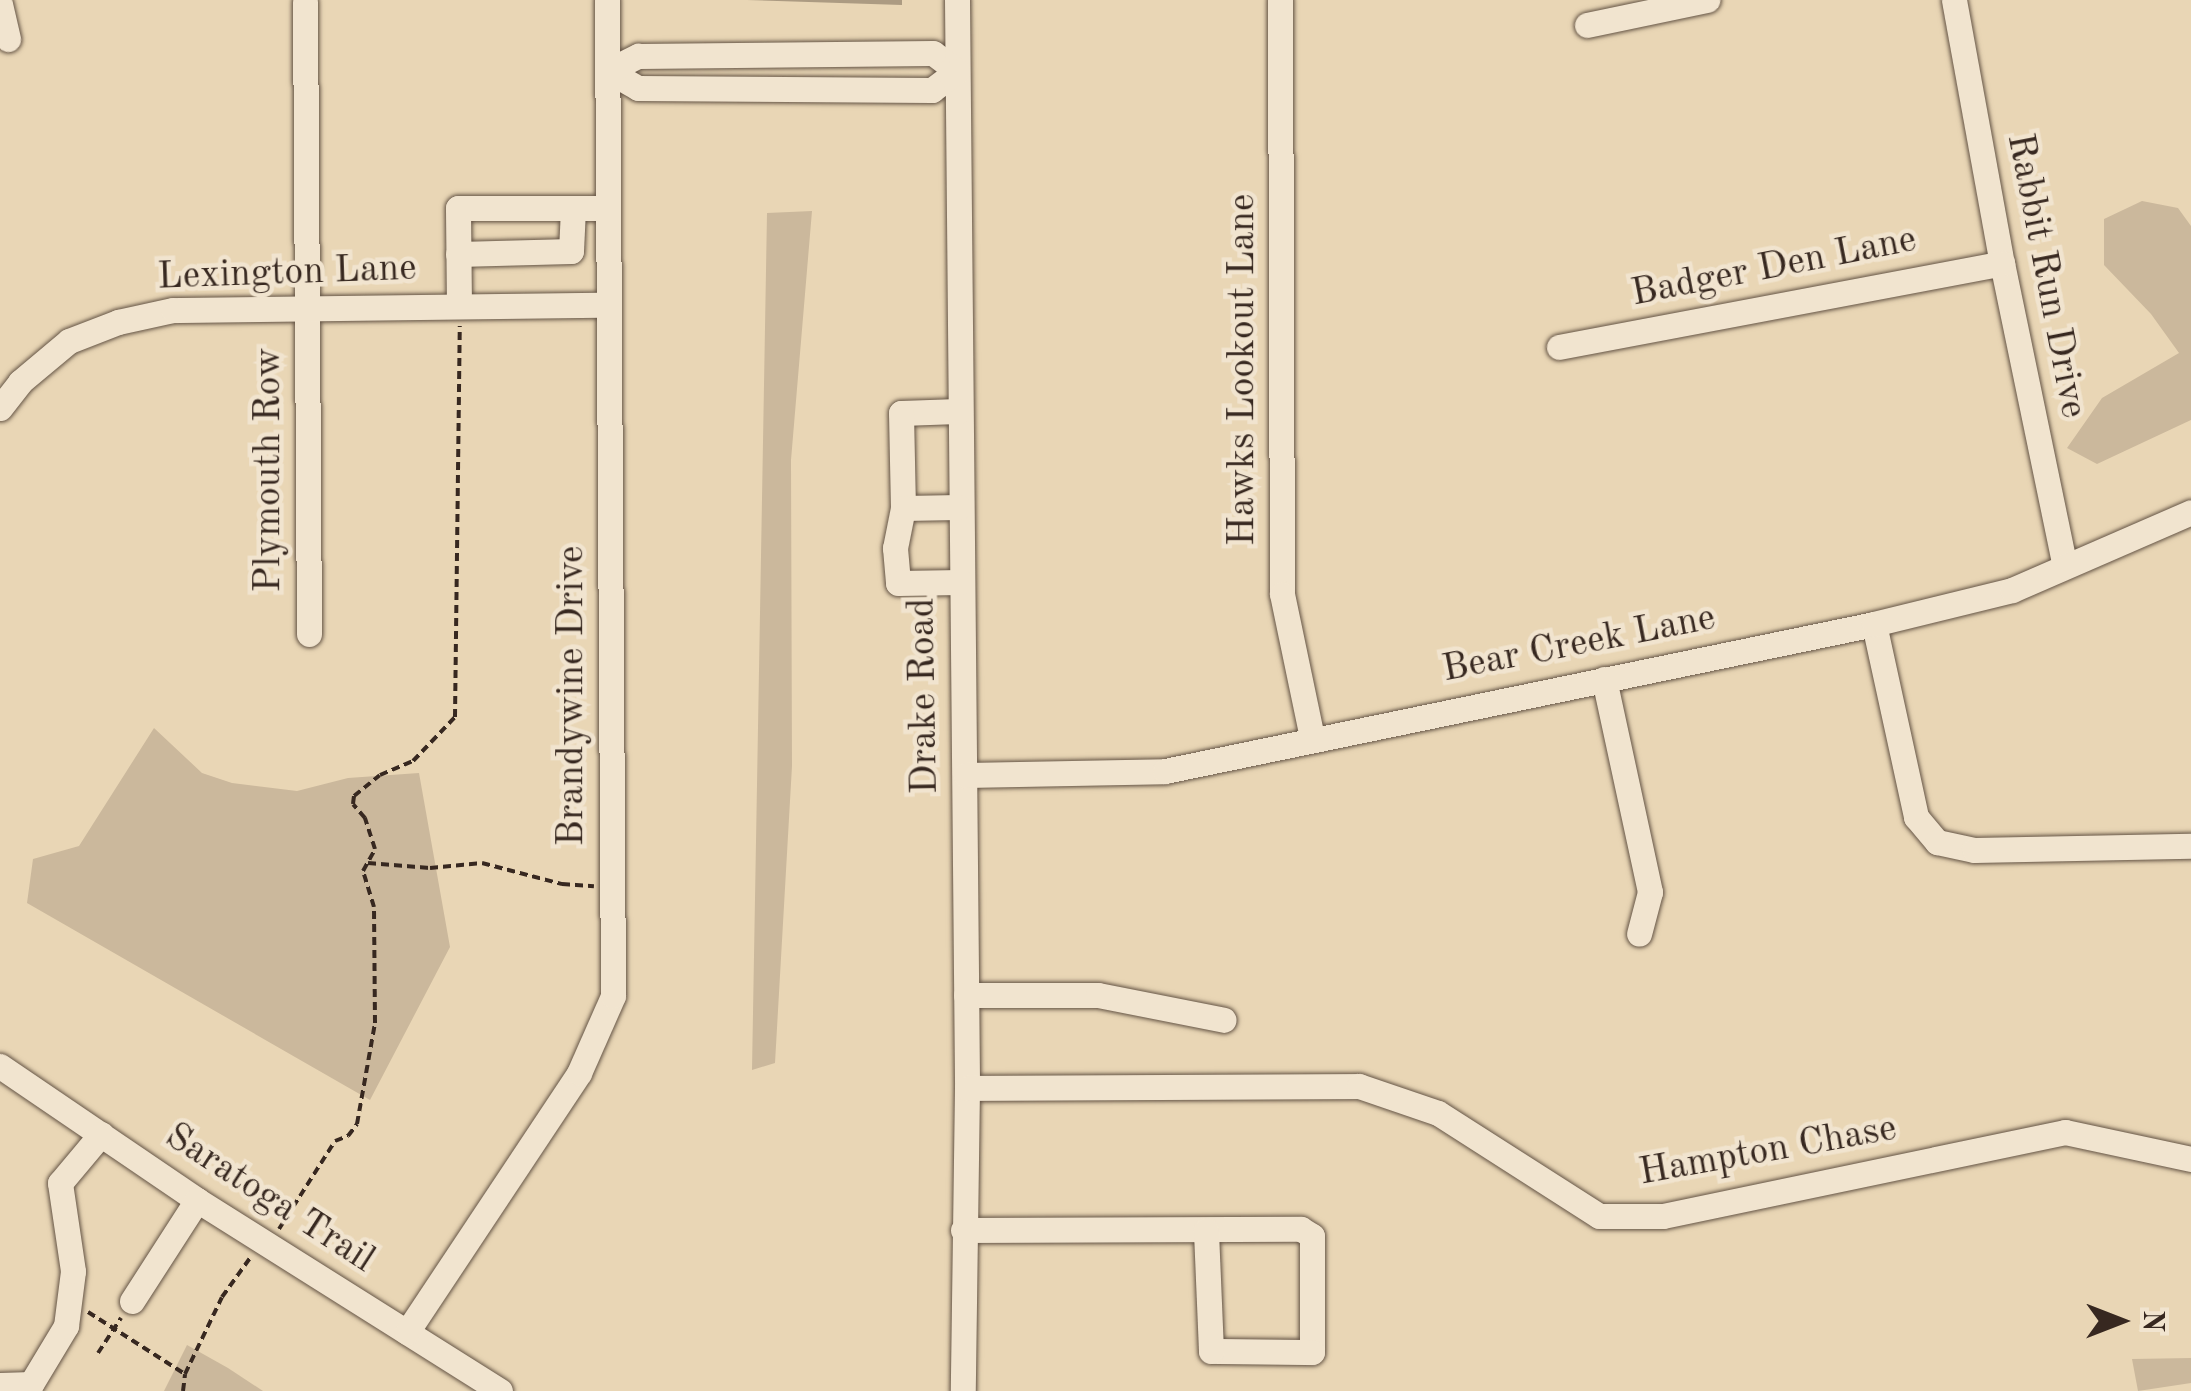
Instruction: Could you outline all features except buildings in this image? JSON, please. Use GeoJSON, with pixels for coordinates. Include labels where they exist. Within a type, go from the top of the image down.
{"type":"FeatureCollection","features":[{"type":"Feature","properties":{"kind":"street","name":"Brandywine Drive"},"geometry":{"type":"LineString","coordinates":[[407,1332],[579,1073],[612,996],[607,0]]}},
{"type":"Feature","properties":{"kind":"street","name":"Drake Road"},"geometry":{"type":"LineString","coordinates":[[957,0],[967,1088],[962,1230],[963,1391]]}},
{"type":"Feature","properties":{"kind":"street","name":"Hawks Lookout Lane"},"geometry":{"type":"LineString","coordinates":[[1280,0],[1282,594],[1312,737]]}},
{"type":"Feature","properties":{"kind":"street"},"geometry":{"type":"LineString","coordinates":[[1586,24],[1706,0]]}},
{"type":"Feature","properties":{"kind":"street","name":"Rabbit Run Drive"},"geometry":{"type":"LineString","coordinates":[[1954,0],[2002,263],[2065,566]]}},
{"type":"Feature","properties":{"kind":"street","name":"Plymouth Row"},"geometry":{"type":"LineString","coordinates":[[305,2],[309,634]]}},
{"type":"Feature","properties":{"kind":"street"},"geometry":{"type":"LineString","coordinates":[[0,4],[8,38]]}},
{"type":"Feature","properties":{"kind":"street"},"geometry":{"type":"LineString","coordinates":[[932,53],[957,72],[932,90],[638,88],[608,70],[638,56],[932,53]]}},
{"type":"Feature","properties":{"kind":"street"},"geometry":{"type":"LineString","coordinates":[[459,306],[458,208],[608,208]]}},
{"type":"Feature","properties":{"kind":"street"},"geometry":{"type":"LineString","coordinates":[[458,254],[571,251],[572,209]]}},
{"type":"Feature","properties":{"kind":"street","name":"Badger Den Lane"},"geometry":{"type":"LineString","coordinates":[[1559,347],[2002,263]]}},
{"type":"Feature","properties":{"kind":"street","name":"Lexington Lane"},"geometry":{"type":"LineString","coordinates":[[0,408],[20,382],[69,342],[118,322],[173,310],[608,306]]}},
{"type":"Feature","properties":{"kind":"street"},"geometry":{"type":"LineString","coordinates":[[958,411],[901,413],[904,508],[894,548],[898,582],[961,582]]}},
{"type":"Feature","properties":{"kind":"street"},"geometry":{"type":"LineString","coordinates":[[904,508],[959,507]]}},
{"type":"Feature","properties":{"kind":"street","name":"Bear Creek Lane"},"geometry":{"type":"LineString","coordinates":[[964,775],[1166,770],[1874,624],[2012,590],[2191,512]]}},
{"type":"Feature","properties":{"kind":"street"},"geometry":{"type":"LineString","coordinates":[[1874,624],[1916,816],[1937,842],[1974,850],[2191,846]]}},
{"type":"Feature","properties":{"kind":"street"},"geometry":{"type":"LineString","coordinates":[[1604,678],[1650,892],[1639,934]]}},
{"type":"Feature","properties":{"kind":"street"},"geometry":{"type":"LineString","coordinates":[[966,995],[1098,995],[1224,1020]]}},
{"type":"Feature","properties":{"kind":"street","name":"Saratoga Trail"},"geometry":{"type":"LineString","coordinates":[[0,1066],[197,1200],[500,1391]]}},
{"type":"Feature","properties":{"kind":"street","name":"Hampton Chase"},"geometry":{"type":"LineString","coordinates":[[967,1088],[1359,1086],[1438,1113],[1599,1216],[1663,1216],[2066,1132],[2191,1159]]}},
{"type":"Feature","properties":{"kind":"street"},"geometry":{"type":"LineString","coordinates":[[0,1385],[31,1384],[66,1326],[73,1272],[60,1184],[101,1134]]}},
{"type":"Feature","properties":{"kind":"street"},"geometry":{"type":"LineString","coordinates":[[132,1301],[197,1200]]}},
{"type":"Feature","properties":{"kind":"street"},"geometry":{"type":"LineString","coordinates":[[962,1230],[1301,1229],[1312,1236],[1312,1352],[1211,1351],[1206,1230]]}},
{"type":"Feature","properties":{"kind":"path"},"geometry":{"type":"LineString","coordinates":[[278,1232],[335,1141],[348,1136],[357,1124],[376,1003],[374,908],[364,871],[375,849],[372,834],[353,804],[354,796],[380,775],[414,761],[454,718],[458,700],[454,503],[459,306]]}},
{"type":"Feature","properties":{"kind":"path"},"geometry":{"type":"LineString","coordinates":[[368,863],[430,868],[482,863],[562,884],[612,887]]}},
{"type":"Feature","properties":{"kind":"path"},"geometry":{"type":"LineString","coordinates":[[183,1391],[185,1374],[222,1296],[258,1251]]}},
{"type":"Feature","properties":{"kind":"path"},"geometry":{"type":"LineString","coordinates":[[98,1353],[132,1301]]}},
{"type":"Feature","properties":{"kind":"path"},"geometry":{"type":"LineString","coordinates":[[79,1306],[185,1374]]}},
{"type":"Feature","properties":{"kind":"shaded area"},"geometry":{"type":"Polygon","coordinates":[[[747,0],[902,0],[902,5],[747,0]]]}},
{"type":"Feature","properties":{"kind":"shaded area"},"geometry":{"type":"Polygon","coordinates":[[[2142,201],[2178,208],[2191,226],[2191,420],[2097,464],[2067,448],[2102,398],[2179,353],[2151,314],[2104,265],[2104,219],[2142,201]]]}},
{"type":"Feature","properties":{"kind":"shaded area"},"geometry":{"type":"Polygon","coordinates":[[[812,211],[791,460],[792,766],[775,1063],[752,1070],[767,213],[812,211]]]}},
{"type":"Feature","properties":{"kind":"shaded area"},"geometry":{"type":"Polygon","coordinates":[[[154,728],[202,773],[232,783],[297,791],[348,778],[419,773],[450,947],[370,1100],[27,903],[33,859],[79,846],[154,728]]]}},
{"type":"Feature","properties":{"kind":"shaded area"},"geometry":{"type":"Polygon","coordinates":[[[187,1345],[228,1368],[263,1391],[164,1391],[187,1345]]]}},
{"type":"Feature","properties":{"kind":"shaded area"},"geometry":{"type":"Polygon","coordinates":[[[2191,1358],[2191,1383],[2138,1391],[2132,1359],[2191,1358]]]}}]}
